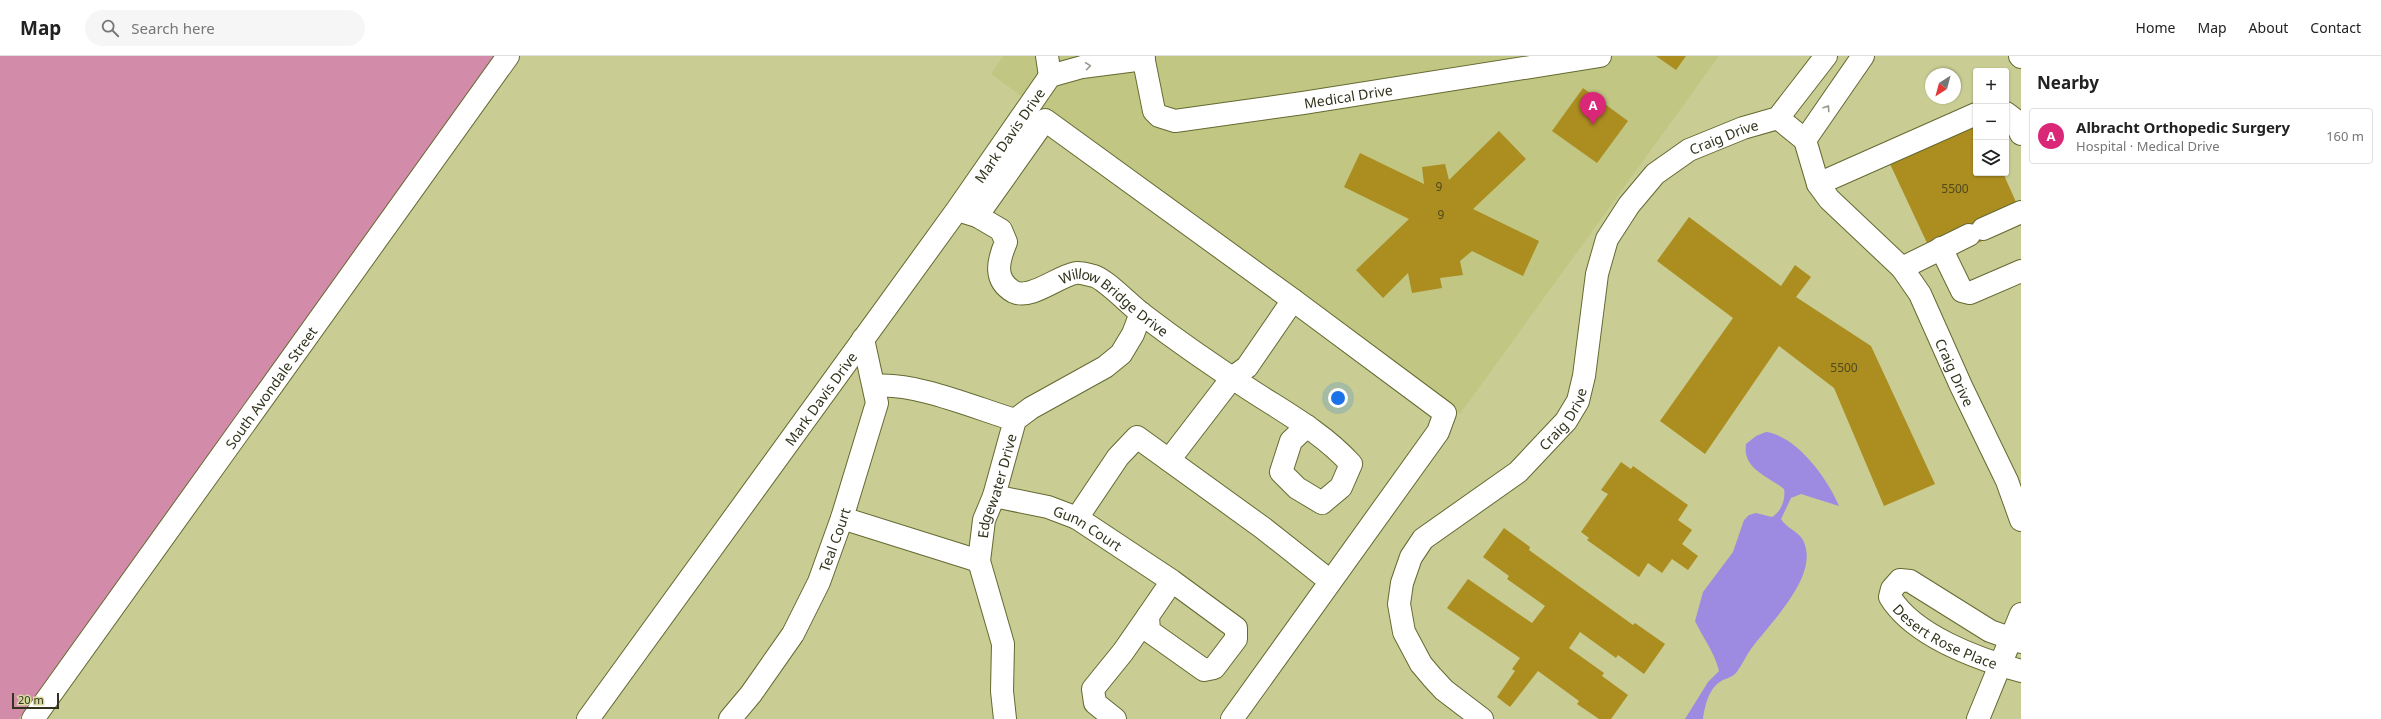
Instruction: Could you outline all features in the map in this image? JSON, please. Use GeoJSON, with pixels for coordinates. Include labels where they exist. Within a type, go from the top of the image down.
{"type":"FeatureCollection","features":[{"type":"Feature","properties":{"kind":"street","name":"South Avondale Street"},"geometry":{"type":"LineString","coordinates":[[33,719],[508,56]]}},
{"type":"Feature","properties":{"kind":"street","name":"Medical Drive"},"geometry":{"type":"LineString","coordinates":[[1144,58],[1154,111],[1159,116],[1175,121],[1310,102],[1600,56]]}},
{"type":"Feature","properties":{"kind":"street","name":"Craig Drive"},"geometry":{"type":"LineString","coordinates":[[1482,719],[1444,690],[1432,677],[1421,664],[1404,632],[1399,604],[1402,583],[1411,557],[1423,539],[1518,472],[1566,421],[1578,401],[1584,376],[1597,274],[1607,239],[1629,205],[1655,174],[1689,150],[1743,128],[1778,118],[1826,56]]}},
{"type":"Feature","properties":{"kind":"street"},"geometry":{"type":"LineString","coordinates":[[1805,140],[1862,56]]}},
{"type":"Feature","properties":{"kind":"street","name":"Mark Davis Drive"},"geometry":{"type":"LineString","coordinates":[[588,719],[957,210],[1049,66],[1082,67],[1144,58]]}},
{"type":"Feature","properties":{"kind":"street"},"geometry":{"type":"LineString","coordinates":[[1818,184],[1973,115]]}},
{"type":"Feature","properties":{"kind":"street"},"geometry":{"type":"LineString","coordinates":[[2009,115],[2014,119],[2021,134]]}},
{"type":"Feature","properties":{"kind":"street","name":"Craig Drive"},"geometry":{"type":"LineString","coordinates":[[1778,118],[1805,140],[1818,184],[1841,213],[1902,268],[1920,294],[1961,386],[2017,495]]}},
{"type":"Feature","properties":{"kind":"street"},"geometry":{"type":"LineString","coordinates":[[978,216],[1045,120],[1293,300],[1445,413],[1438,432],[1232,719]]}},
{"type":"Feature","properties":{"kind":"street","name":"Willow Bridge Drive"},"geometry":{"type":"LineString","coordinates":[[957,210],[978,216],[1001,230],[1006,242],[999,259],[998,274],[1005,285],[1016,292],[1030,294],[1077,273],[1096,277],[1141,313],[1232,378],[1307,426]]}},
{"type":"Feature","properties":{"kind":"street"},"geometry":{"type":"LineString","coordinates":[[1902,268],[1941,248],[2021,212]]}},
{"type":"Feature","properties":{"kind":"street"},"geometry":{"type":"LineString","coordinates":[[1941,248],[1962,291],[1970,293],[2021,271]]}},
{"type":"Feature","properties":{"kind":"street"},"geometry":{"type":"LineString","coordinates":[[1168,460],[1232,378],[1247,367],[1293,300]]}},
{"type":"Feature","properties":{"kind":"street","name":"Edgewater Drive"},"geometry":{"type":"LineString","coordinates":[[1005,719],[1002,691],[1003,644],[979,561],[984,520],[994,496],[1015,420],[1031,408],[1106,367],[1121,354],[1134,334],[1141,313]]}},
{"type":"Feature","properties":{"kind":"street","name":"Teal Court"},"geometry":{"type":"LineString","coordinates":[[730,719],[751,694],[793,634],[819,582],[842,518],[877,403],[875,386],[863,339]]}},
{"type":"Feature","properties":{"kind":"street"},"geometry":{"type":"LineString","coordinates":[[875,386],[890,385],[922,392],[1015,420]]}},
{"type":"Feature","properties":{"kind":"street"},"geometry":{"type":"LineString","coordinates":[[1078,518],[1118,457],[1137,437],[1330,581]]}},
{"type":"Feature","properties":{"kind":"street","name":"Gunn Court"},"geometry":{"type":"LineString","coordinates":[[994,496],[1048,507],[1078,518],[1172,581],[1236,628],[1236,639],[1214,668],[1204,670],[1149,631],[1148,616]]}},
{"type":"Feature","properties":{"kind":"street"},"geometry":{"type":"LineString","coordinates":[[842,518],[979,561]]}},
{"type":"Feature","properties":{"kind":"street","name":"Desert Rose Place"},"geometry":{"type":"LineString","coordinates":[[2011,668],[1936,637],[1916,625],[1897,609],[1890,597],[1892,589],[1900,580],[1910,581],[1990,631],[2016,641]]}},
{"type":"Feature","properties":{"kind":"street"},"geometry":{"type":"LineString","coordinates":[[1115,719],[1095,703],[1093,689],[1123,652],[1172,581]]}},
{"type":"Feature","properties":{"kind":"street"},"geometry":{"type":"LineString","coordinates":[[1978,719],[2011,668],[2021,614]]}},
{"type":"Feature","properties":{"kind":"shaded area"},"geometry":{"type":"Polygon","coordinates":[[[0,56],[495,56],[19,719],[0,719],[0,56]]]}},
{"type":"Feature","properties":{"kind":"shaded area"},"geometry":{"type":"Polygon","coordinates":[[[1003,56],[1719,56],[1460,414],[991,74],[1003,56]]]}},
{"type":"Feature","properties":{"kind":"shaded area"},"geometry":{"type":"Polygon","coordinates":[[[1766,432],[1778,435],[1789,441],[1810,460],[1834,495],[1839,506],[1801,494],[1791,498],[1781,519],[1801,537],[1807,553],[1805,567],[1800,581],[1783,609],[1752,648],[1736,673],[1718,683],[1714,687],[1708,697],[1703,719],[1685,719],[1708,682],[1719,671],[1712,652],[1695,621],[1703,592],[1733,552],[1744,520],[1749,515],[1756,513],[1772,517],[1778,512],[1783,501],[1784,489],[1752,466],[1746,453],[1746,444],[1756,436],[1766,432]]]}},
{"type":"Feature","properties":{"kind":"building"},"geometry":{"type":"Polygon","coordinates":[[[1656,56],[1686,56],[1676,70],[1656,56]]]}},
{"type":"Feature","properties":{"kind":"building"},"geometry":{"type":"Polygon","coordinates":[[[1583,88],[1628,121],[1597,163],[1552,131],[1583,88]]]}},
{"type":"Feature","properties":{"kind":"building"},"geometry":{"type":"Polygon","coordinates":[[[1973,126],[1973,176],[2004,176],[2016,202],[1978,219],[1987,239],[1973,245],[1964,227],[1927,243],[1890,164],[1973,126]]]}},
{"type":"Feature","properties":{"kind":"building"},"geometry":{"type":"Polygon","coordinates":[[[1499,131],[1526,159],[1473,209],[1539,241],[1523,276],[1472,251],[1460,261],[1463,275],[1440,278],[1442,288],[1412,293],[1408,273],[1383,298],[1356,270],[1409,219],[1344,187],[1360,153],[1424,184],[1422,167],[1445,164],[1449,180],[1499,131]]]}},
{"type":"Feature","properties":{"kind":"building"},"geometry":{"type":"Polygon","coordinates":[[[1689,217],[1781,286],[1795,265],[1811,277],[1796,297],[1871,346],[1935,484],[1884,506],[1834,388],[1779,346],[1705,454],[1660,421],[1733,318],[1657,261],[1689,217]]]}},
{"type":"Feature","properties":{"kind":"building"},"geometry":{"type":"Polygon","coordinates":[[[1621,462],[1631,469],[1633,466],[1688,505],[1678,520],[1692,530],[1682,544],[1698,556],[1688,570],[1672,559],[1662,573],[1648,563],[1639,577],[1587,540],[1589,538],[1581,532],[1608,494],[1601,490],[1621,462]]]}},
{"type":"Feature","properties":{"kind":"building"},"geometry":{"type":"Polygon","coordinates":[[[1504,528],[1530,547],[1529,550],[1633,625],[1635,623],[1665,644],[1644,674],[1618,655],[1616,658],[1580,632],[1569,648],[1604,673],[1602,676],[1628,695],[1611,719],[1599,719],[1577,704],[1579,701],[1538,671],[1510,707],[1497,697],[1515,671],[1512,669],[1520,658],[1447,608],[1468,579],[1532,623],[1545,606],[1507,579],[1509,576],[1483,557],[1504,528]]]}},
{"type":"Feature","properties":{"kind":"place","name":"Albracht Orthopedic Surgery"},"geometry":{"type":"Point","coordinates":[1593,125]}}]}
